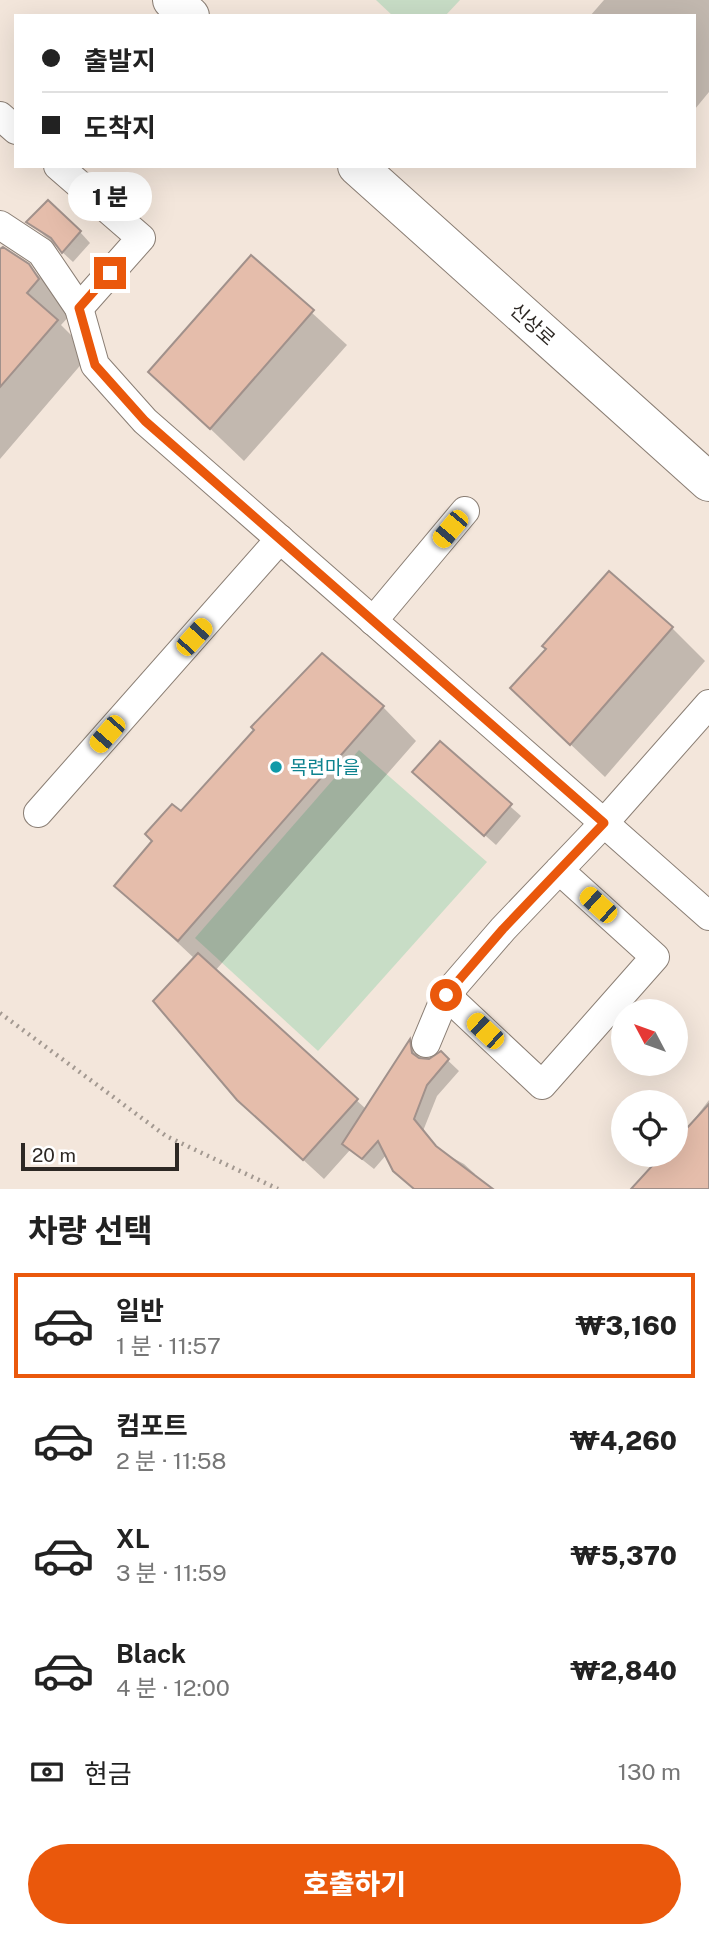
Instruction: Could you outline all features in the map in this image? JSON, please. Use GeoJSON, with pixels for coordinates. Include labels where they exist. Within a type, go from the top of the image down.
{"type":"FeatureCollection","features":[{"type":"Feature","properties":{"kind":"street"},"geometry":{"type":"LineString","coordinates":[[172,0],[188,14]]}},
{"type":"Feature","properties":{"kind":"street","name":"신상로"},"geometry":{"type":"LineString","coordinates":[[359,168],[709,482]]}},
{"type":"Feature","properties":{"kind":"lane"},"geometry":{"type":"LineString","coordinates":[[0,117],[14,128]]}},
{"type":"Feature","properties":{"kind":"lane"},"geometry":{"type":"LineString","coordinates":[[60,168],[141,238],[79,308]]}},
{"type":"Feature","properties":{"kind":"lane"},"geometry":{"type":"LineString","coordinates":[[0,225],[41,252],[79,308],[95,365],[145,421],[709,916]]}},
{"type":"Feature","properties":{"kind":"lane"},"geometry":{"type":"LineString","coordinates":[[373,621],[465,511]]}},
{"type":"Feature","properties":{"kind":"lane"},"geometry":{"type":"LineString","coordinates":[[38,813],[280,539]]}},
{"type":"Feature","properties":{"kind":"lane"},"geometry":{"type":"LineString","coordinates":[[426,1043],[446,995],[709,704]]}},
{"type":"Feature","properties":{"kind":"lane"},"geometry":{"type":"LineString","coordinates":[[446,995],[542,1085],[656,957],[559,870]]}},
{"type":"Feature","properties":{"kind":"path"},"geometry":{"type":"LineString","coordinates":[[0,1013],[166,1136],[278,1189]]}},
{"type":"Feature","properties":{"kind":"green space"},"geometry":{"type":"Polygon","coordinates":[[[376,0],[460,0],[447,14],[391,14],[376,0]]]}},
{"type":"Feature","properties":{"kind":"green space"},"geometry":{"type":"Polygon","coordinates":[[[359,750],[487,862],[318,1051],[195,938],[359,750]]]}},
{"type":"Feature","properties":{"kind":"building"},"geometry":{"type":"Polygon","coordinates":[[[48,200],[81,231],[62,253],[51,238],[26,222],[48,200]]]}},
{"type":"Feature","properties":{"kind":"building"},"geometry":{"type":"Polygon","coordinates":[[[3,247],[29,264],[39,279],[27,293],[58,320],[0,387],[0,249],[3,247]]]}},
{"type":"Feature","properties":{"kind":"building"},"geometry":{"type":"Polygon","coordinates":[[[251,255],[314,310],[210,429],[148,372],[251,255]]]}},
{"type":"Feature","properties":{"kind":"building"},"geometry":{"type":"Polygon","coordinates":[[[609,571],[673,627],[570,745],[510,688],[546,649],[542,646],[609,571]]]}},
{"type":"Feature","properties":{"kind":"building","name":"목련마을"},"geometry":{"type":"Polygon","coordinates":[[[322,653],[384,706],[178,941],[114,886],[152,841],[145,834],[172,804],[181,811],[254,730],[251,727],[322,653]]]}},
{"type":"Feature","properties":{"kind":"building"},"geometry":{"type":"Polygon","coordinates":[[[440,741],[512,804],[484,836],[412,772],[440,741]]]}},
{"type":"Feature","properties":{"kind":"building"},"geometry":{"type":"Polygon","coordinates":[[[198,953],[358,1099],[303,1160],[237,1100],[153,1001],[198,953]]]}},
{"type":"Feature","properties":{"kind":"building"},"geometry":{"type":"Polygon","coordinates":[[[410,1039],[412,1053],[419,1058],[429,1059],[441,1051],[449,1059],[427,1085],[414,1119],[436,1146],[493,1189],[414,1189],[393,1171],[378,1141],[362,1159],[342,1144],[410,1039]]]}},
{"type":"Feature","properties":{"kind":"building"},"geometry":{"type":"Polygon","coordinates":[[[709,1104],[709,1189],[631,1189],[651,1167],[688,1167],[688,1127],[709,1104]]]}},
{"type":"Feature","properties":{"kind":"place","name":"목련마을"},"geometry":{"type":"Point","coordinates":[276,767]}},
{"type":"Feature","properties":{"kind":"route"},"geometry":{"type":"LineString","coordinates":[[110,273],[79,308],[95,365],[145,421],[604,823],[503,929],[446,995]]}}]}
